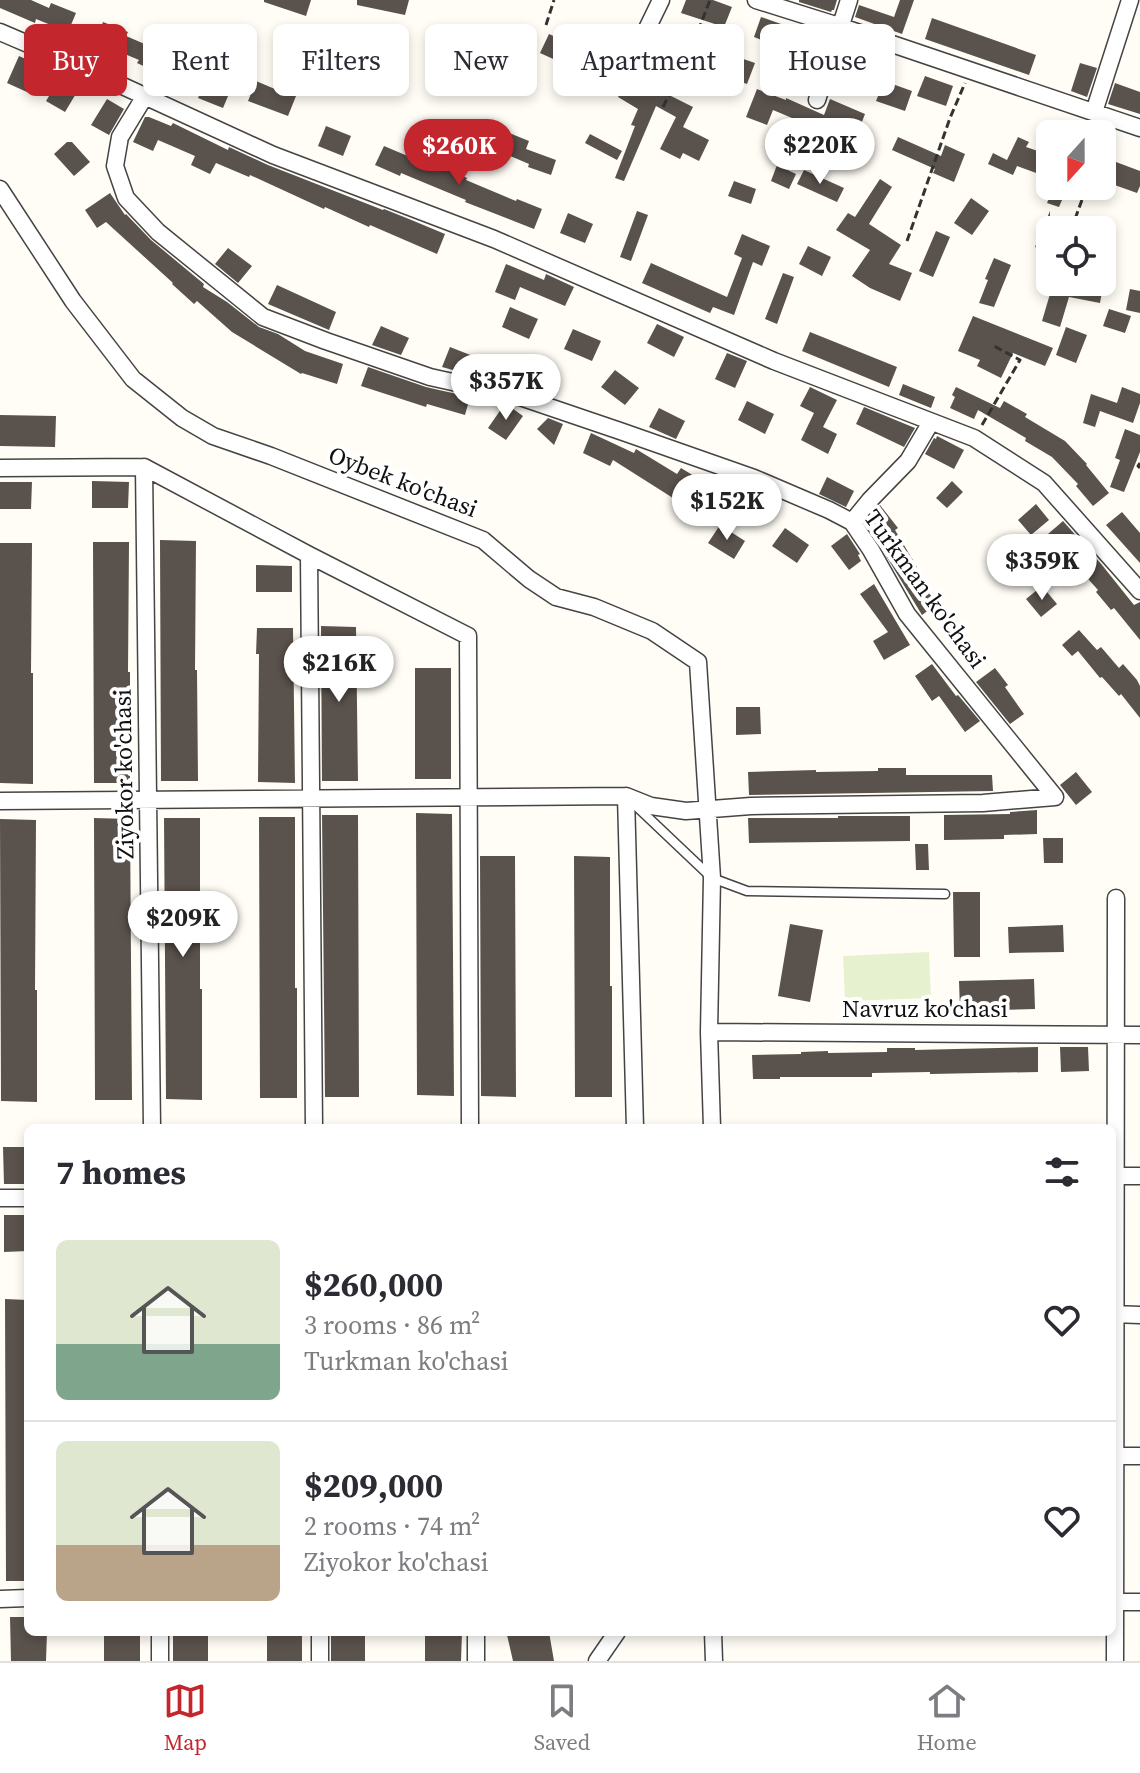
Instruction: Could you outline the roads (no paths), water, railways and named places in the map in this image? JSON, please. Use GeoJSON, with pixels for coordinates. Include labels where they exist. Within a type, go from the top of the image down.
{"type":"FeatureCollection","features":[{"type":"Feature","properties":{"kind":"street"},"geometry":{"type":"LineString","coordinates":[[649,24],[661,0]]}},
{"type":"Feature","properties":{"kind":"street"},"geometry":{"type":"LineString","coordinates":[[756,0],[832,24]]}},
{"type":"Feature","properties":{"kind":"street"},"geometry":{"type":"LineString","coordinates":[[843,24],[849,0]]}},
{"type":"Feature","properties":{"kind":"street"},"geometry":{"type":"LineString","coordinates":[[1094,112],[1130,0]]}},
{"type":"Feature","properties":{"kind":"street"},"geometry":{"type":"LineString","coordinates":[[0,32],[143,95]]}},
{"type":"Feature","properties":{"kind":"street"},"geometry":{"type":"LineString","coordinates":[[895,45],[1140,128]]}},
{"type":"Feature","properties":{"kind":"street"},"geometry":{"type":"LineString","coordinates":[[145,96],[273,155],[494,239],[774,361],[974,438],[1044,483],[1140,591]]}},
{"type":"Feature","properties":{"kind":"street","name":"Turkman ko'chasi"},"geometry":{"type":"LineString","coordinates":[[145,96],[120,137],[115,166],[126,198],[158,232],[263,317],[430,377],[520,397],[652,442],[754,478],[852,522],[907,614],[1055,797],[983,803],[751,806],[708,810]]}},
{"type":"Feature","properties":{"kind":"street"},"geometry":{"type":"LineString","coordinates":[[817,100],[818,96]]}},
{"type":"Feature","properties":{"kind":"street","name":"Oybek ko'chasi"},"geometry":{"type":"LineString","coordinates":[[0,189],[73,301],[133,379],[182,418],[213,436],[483,540],[529,579],[556,597],[594,607],[652,631],[698,662],[712,878],[709,1032],[712,1124]]}},
{"type":"Feature","properties":{"kind":"street"},"geometry":{"type":"LineString","coordinates":[[852,522],[908,461],[931,422]]}},
{"type":"Feature","properties":{"kind":"street"},"geometry":{"type":"LineString","coordinates":[[0,468],[144,467],[468,636],[470,1124]]}},
{"type":"Feature","properties":{"kind":"street","name":"Ziyokor ko'chasi"},"geometry":{"type":"LineString","coordinates":[[144,467],[152,1124]]}},
{"type":"Feature","properties":{"kind":"street"},"geometry":{"type":"LineString","coordinates":[[309,555],[314,1124]]}},
{"type":"Feature","properties":{"kind":"street"},"geometry":{"type":"LineString","coordinates":[[626,796],[635,1124]]}},
{"type":"Feature","properties":{"kind":"street"},"geometry":{"type":"LineString","coordinates":[[0,801],[626,796],[651,806],[686,811],[708,810]]}},
{"type":"Feature","properties":{"kind":"street"},"geometry":{"type":"LineString","coordinates":[[1115,1124],[1116,898]]}},
{"type":"Feature","properties":{"kind":"street","name":"Navruz ko'chasi"},"geometry":{"type":"LineString","coordinates":[[709,1032],[1140,1035]]}},
{"type":"Feature","properties":{"kind":"street"},"geometry":{"type":"LineString","coordinates":[[1116,1176],[1140,1176]]}},
{"type":"Feature","properties":{"kind":"street"},"geometry":{"type":"LineString","coordinates":[[0,1198],[24,1198]]}},
{"type":"Feature","properties":{"kind":"street"},"geometry":{"type":"LineString","coordinates":[[1116,1314],[1140,1315]]}},
{"type":"Feature","properties":{"kind":"street"},"geometry":{"type":"LineString","coordinates":[[1116,1456],[1140,1456]]}},
{"type":"Feature","properties":{"kind":"street"},"geometry":{"type":"LineString","coordinates":[[0,1599],[24,1598]]}},
{"type":"Feature","properties":{"kind":"street"},"geometry":{"type":"LineString","coordinates":[[1116,1602],[1140,1602]]}},
{"type":"Feature","properties":{"kind":"street"},"geometry":{"type":"LineString","coordinates":[[160,1636],[160,1661]]}},
{"type":"Feature","properties":{"kind":"street"},"geometry":{"type":"LineString","coordinates":[[320,1636],[320,1661]]}},
{"type":"Feature","properties":{"kind":"street"},"geometry":{"type":"LineString","coordinates":[[476,1636],[476,1661]]}},
{"type":"Feature","properties":{"kind":"street"},"geometry":{"type":"LineString","coordinates":[[597,1661],[614,1636]]}},
{"type":"Feature","properties":{"kind":"street"},"geometry":{"type":"LineString","coordinates":[[713,1636],[714,1661]]}},
{"type":"Feature","properties":{"kind":"street"},"geometry":{"type":"LineString","coordinates":[[1115,1636],[1115,1661]]}},
{"type":"Feature","properties":{"kind":"lane"},"geometry":{"type":"LineString","coordinates":[[626,796],[712,878],[747,891],[945,894]]}}]}
